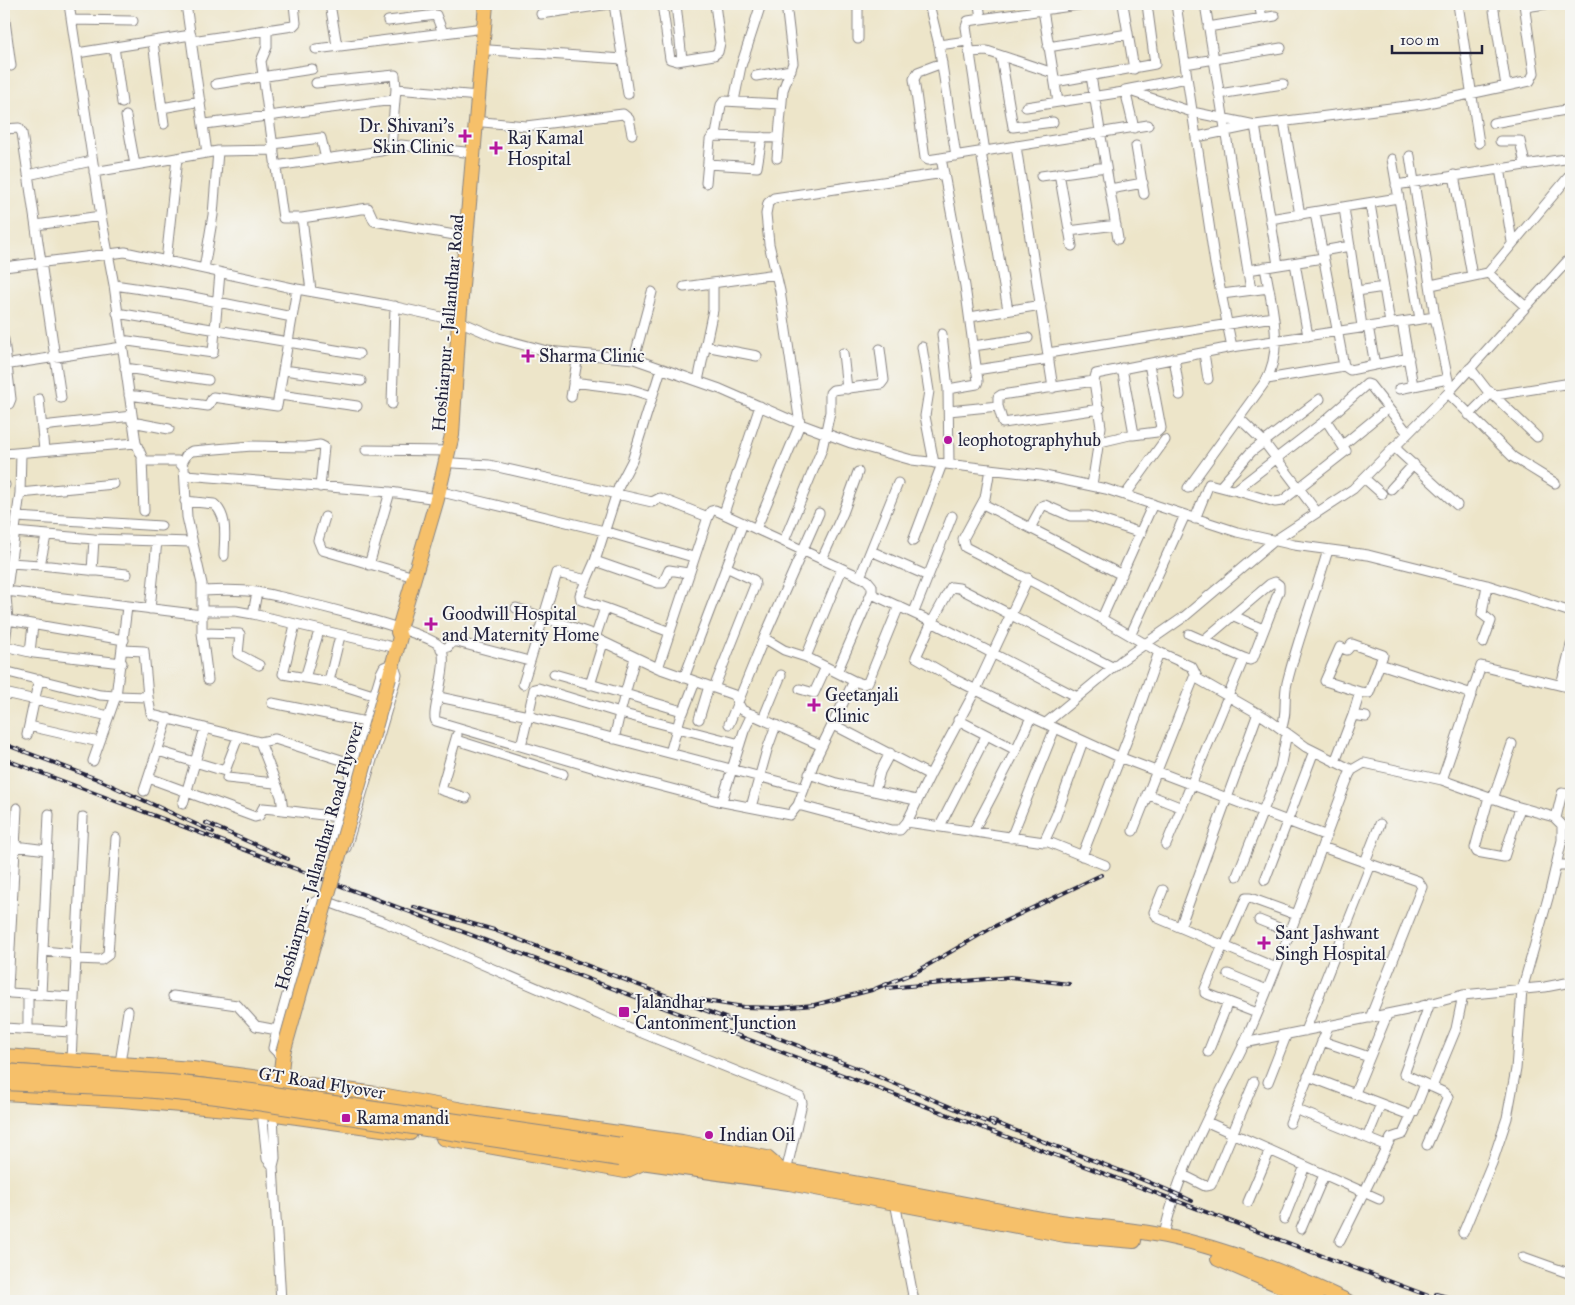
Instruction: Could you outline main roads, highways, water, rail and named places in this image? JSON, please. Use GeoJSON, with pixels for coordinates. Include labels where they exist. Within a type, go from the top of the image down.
{"type":"FeatureCollection","features":[{"type":"Feature","properties":{"kind":"highway","name":"Hoshiarpur - Jallandhar Road"},"geometry":{"type":"LineString","coordinates":[[462,323],[466,237],[486,4]]}},
{"type":"Feature","properties":{"kind":"highway","name":"Hoshiarpur - Jallandhar Road"},"geometry":{"type":"LineString","coordinates":[[393,664],[442,496],[451,457],[493,4]]}},
{"type":"Feature","properties":{"kind":"highway","name":"Hoshiarpur - Jallandhar Road"},"geometry":{"type":"LineString","coordinates":[[401,635],[414,578],[442,496]]}},
{"type":"Feature","properties":{"kind":"highway","name":"Hoshiarpur - Jallandhar Road Flyover"},"geometry":{"type":"LineString","coordinates":[[268,1113],[270,1079],[283,1059],[393,664]]}},
{"type":"Feature","properties":{"kind":"highway"},"geometry":{"type":"LineString","coordinates":[[4,1056],[120,1063],[236,1074],[308,1084],[494,1115],[682,1142],[767,1158],[784,1172]]}},
{"type":"Feature","properties":{"kind":"highway"},"geometry":{"type":"LineString","coordinates":[[283,1059],[308,1084]]}},
{"type":"Feature","properties":{"kind":"highway","name":"GT Road Flyover"},"geometry":{"type":"LineString","coordinates":[[4,1070],[171,1082],[252,1091],[620,1152],[646,1162],[789,1183],[1065,1235],[1174,1247],[1214,1257],[1290,1289]]}},
{"type":"Feature","properties":{"kind":"highway"},"geometry":{"type":"LineString","coordinates":[[233,1110],[240,1106],[244,1097],[240,1080],[236,1074]]}},
{"type":"Feature","properties":{"kind":"highway","name":"GT Road Flyover"},"geometry":{"type":"LineString","coordinates":[[4,1083],[144,1090],[217,1097],[620,1152],[784,1172],[1058,1222],[1164,1236],[1194,1243],[1290,1289]]}},
{"type":"Feature","properties":{"kind":"highway"},"geometry":{"type":"LineString","coordinates":[[308,1084],[302,1093],[300,1105],[303,1114],[312,1120]]}},
{"type":"Feature","properties":{"kind":"highway"},"geometry":{"type":"LineString","coordinates":[[4,1093],[122,1100],[268,1113],[424,1135],[624,1170],[646,1162]]}},
{"type":"Feature","properties":{"kind":"highway"},"geometry":{"type":"LineString","coordinates":[[1290,1289],[1316,1301]]}},
{"type":"Feature","properties":{"kind":"highway"},"geometry":{"type":"LineString","coordinates":[[1290,1289],[1347,1301]]}},
{"type":"Feature","properties":{"kind":"railway"},"geometry":{"type":"LineString","coordinates":[[4,744],[97,779],[213,832]]}},
{"type":"Feature","properties":{"kind":"railway"},"geometry":{"type":"LineString","coordinates":[[4,759],[1442,1301]]}},
{"type":"Feature","properties":{"kind":"railway"},"geometry":{"type":"LineString","coordinates":[[206,823],[288,859]]}},
{"type":"Feature","properties":{"kind":"railway"},"geometry":{"type":"LineString","coordinates":[[699,1000],[744,1007],[778,1008],[814,1005],[872,990],[916,972],[995,926],[1101,875]]}},
{"type":"Feature","properties":{"kind":"railway"},"geometry":{"type":"LineString","coordinates":[[414,907],[494,930],[862,1070],[994,1125]]}},
{"type":"Feature","properties":{"kind":"railway"},"geometry":{"type":"LineString","coordinates":[[887,988],[1010,977],[1069,984]]}},
{"type":"Feature","properties":{"kind":"railway"},"geometry":{"type":"LineString","coordinates":[[990,1120],[1142,1179],[1192,1201]]}},
{"type":"Feature","properties":{"kind":"railway"},"geometry":{"type":"LineString","coordinates":[[1436,1294],[1462,1301]]}},
{"type":"Feature","properties":{"kind":"place","name":"Dr. Shivani's Skin Clinic"},"geometry":{"type":"Point","coordinates":[465,136]}},
{"type":"Feature","properties":{"kind":"place","name":"Raj Kamal Hospital"},"geometry":{"type":"Point","coordinates":[496,148]}},
{"type":"Feature","properties":{"kind":"place","name":"Sharma Clinic"},"geometry":{"type":"Point","coordinates":[528,356]}},
{"type":"Feature","properties":{"kind":"place","name":"leophotographyhub"},"geometry":{"type":"Point","coordinates":[948,440]}},
{"type":"Feature","properties":{"kind":"place","name":"Goodwill Hospital and Maternity Home"},"geometry":{"type":"Point","coordinates":[431,624]}},
{"type":"Feature","properties":{"kind":"place","name":"Geetanjali Clinic"},"geometry":{"type":"Point","coordinates":[814,705]}},
{"type":"Feature","properties":{"kind":"place","name":"Sant Jashwant Singh Hospital"},"geometry":{"type":"Point","coordinates":[1264,943]}},
{"type":"Feature","properties":{"kind":"place","name":"Jalandhar Cantonment Junction"},"geometry":{"type":"Point","coordinates":[624,1012]}},
{"type":"Feature","properties":{"kind":"place","name":"Rama mandi"},"geometry":{"type":"Point","coordinates":[346,1118]}},
{"type":"Feature","properties":{"kind":"place","name":"Indian Oil"},"geometry":{"type":"Point","coordinates":[709,1135]}}]}
